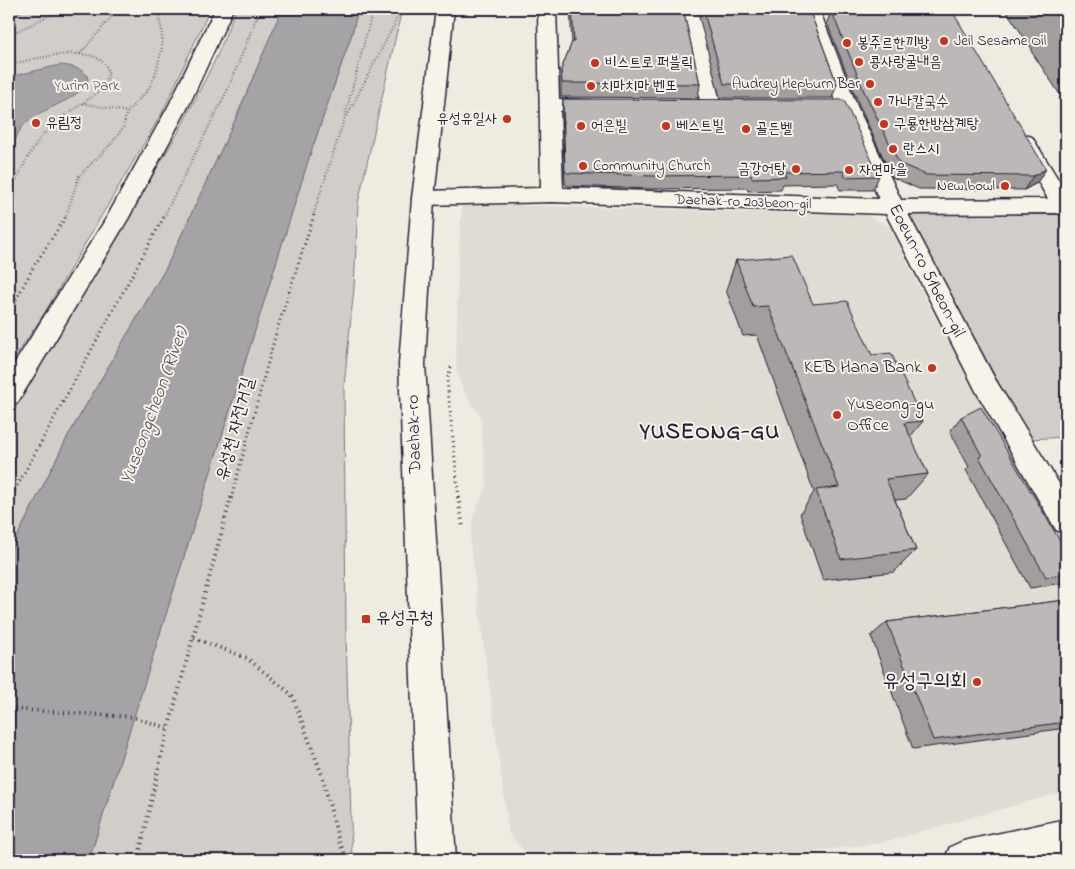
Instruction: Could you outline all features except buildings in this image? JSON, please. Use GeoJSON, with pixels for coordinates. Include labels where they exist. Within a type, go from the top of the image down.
{"type":"FeatureCollection","features":[{"type":"Feature","properties":{"kind":"street"},"geometry":{"type":"LineString","coordinates":[[9,394],[116,219],[179,105],[224,9]]}},
{"type":"Feature","properties":{"kind":"street","name":"Daehak-ro"},"geometry":{"type":"LineString","coordinates":[[437,860],[412,364],[423,198],[445,9]]}},
{"type":"Feature","properties":{"kind":"street"},"geometry":{"type":"LineString","coordinates":[[547,9],[552,195]]}},
{"type":"Feature","properties":{"kind":"street"},"geometry":{"type":"LineString","coordinates":[[689,9],[702,106],[731,106]]}},
{"type":"Feature","properties":{"kind":"street","name":"Eoeun-ro 51beon-gil"},"geometry":{"type":"LineString","coordinates":[[818,11],[838,106],[986,386],[1066,520]]}},
{"type":"Feature","properties":{"kind":"street"},"geometry":{"type":"LineString","coordinates":[[550,105],[617,105]]}},
{"type":"Feature","properties":{"kind":"street"},"geometry":{"type":"LineString","coordinates":[[1014,123],[1065,208]]}},
{"type":"Feature","properties":{"kind":"street","name":"Daehak-ro 203beon-gil"},"geometry":{"type":"LineString","coordinates":[[423,198],[552,195],[893,207],[1065,208]]}},
{"type":"Feature","properties":{"kind":"street"},"geometry":{"type":"LineString","coordinates":[[983,858],[1066,838]]}},
{"type":"Feature","properties":{"kind":"path"},"geometry":{"type":"LineString","coordinates":[[9,35],[63,9]]}},
{"type":"Feature","properties":{"kind":"path"},"geometry":{"type":"LineString","coordinates":[[80,54],[118,9]]}},
{"type":"Feature","properties":{"kind":"path"},"geometry":{"type":"LineString","coordinates":[[9,313],[34,266],[70,209],[79,176],[112,144],[123,128],[127,112],[148,90],[155,76],[162,48],[162,30],[159,19],[162,9]]}},
{"type":"Feature","properties":{"kind":"path"},"geometry":{"type":"LineString","coordinates":[[9,500],[108,323],[206,136],[249,40],[260,9]]}},
{"type":"Feature","properties":{"kind":"path","name":"유성천 자전거길"},"geometry":{"type":"LineString","coordinates":[[138,860],[168,728],[276,333],[344,120],[373,9]]}},
{"type":"Feature","properties":{"kind":"path"},"geometry":{"type":"LineString","coordinates":[[344,120],[391,32],[400,9]]}},
{"type":"Feature","properties":{"kind":"path"},"geometry":{"type":"LineString","coordinates":[[9,66],[44,58],[80,54],[90,55],[103,61],[108,68],[108,76],[103,86],[50,126],[42,136],[9,194]]}},
{"type":"Feature","properties":{"kind":"path"},"geometry":{"type":"LineString","coordinates":[[82,103],[127,112]]}},
{"type":"Feature","properties":{"kind":"path"},"geometry":{"type":"LineString","coordinates":[[451,367],[448,388],[457,488],[463,527]]}},
{"type":"Feature","properties":{"kind":"path"},"geometry":{"type":"LineString","coordinates":[[194,638],[247,658],[292,695],[322,775],[339,842],[348,860]]}},
{"type":"Feature","properties":{"kind":"path"},"geometry":{"type":"LineString","coordinates":[[9,709],[133,717],[168,728]]}},
{"type":"Feature","properties":{"kind":"shaded area"},"geometry":{"type":"Polygon","coordinates":[[[462,204],[865,215],[890,227],[931,310],[989,414],[1066,543],[1066,791],[880,843],[743,860],[532,860],[509,834],[470,542],[473,517],[487,485],[480,415],[463,390],[456,370],[458,266],[462,204]]]}},
{"type":"Feature","properties":{"kind":"green space","name":"Yurim Park"},"geometry":{"type":"Polygon","coordinates":[[[25,9],[210,9],[163,111],[45,312],[9,367],[9,18],[25,9]]]}},
{"type":"Feature","properties":{"kind":"green space"},"geometry":{"type":"Polygon","coordinates":[[[236,9],[278,9],[279,16],[236,118],[167,266],[68,436],[9,553],[9,419],[180,129],[217,56],[236,9]]]}},
{"type":"Feature","properties":{"kind":"green space"},"geometry":{"type":"Polygon","coordinates":[[[358,9],[402,9],[358,203],[354,288],[344,386],[346,634],[352,860],[89,860],[309,158],[352,34],[358,9]]]}},
{"type":"Feature","properties":{"kind":"green space"},"geometry":{"type":"Polygon","coordinates":[[[907,214],[1060,214],[1066,222],[1066,437],[1029,439],[907,214]]]}},
{"type":"Feature","properties":{"kind":"water","name":"Yuseongcheon (River)"},"geometry":{"type":"Polygon","coordinates":[[[278,9],[358,9],[352,33],[309,158],[89,860],[9,860],[9,553],[68,436],[167,266],[236,118],[279,16],[278,9]]]}},
{"type":"Feature","properties":{"kind":"water"},"geometry":{"type":"Polygon","coordinates":[[[60,65],[72,67],[83,72],[87,75],[88,79],[86,84],[67,100],[28,121],[16,137],[9,156],[9,77],[60,65]]]}},
{"type":"Feature","properties":{"kind":"place","name":"Jeil Sesame Oil"},"geometry":{"type":"Point","coordinates":[944,41]}},
{"type":"Feature","properties":{"kind":"place","name":"봉주르한끼방"},"geometry":{"type":"Point","coordinates":[847,43]}},
{"type":"Feature","properties":{"kind":"place","name":"콩사랑굴내음"},"geometry":{"type":"Point","coordinates":[859,62]}},
{"type":"Feature","properties":{"kind":"place","name":"비스트로 퍼블릭"},"geometry":{"type":"Point","coordinates":[595,63]}},
{"type":"Feature","properties":{"kind":"place","name":"Audrey Hepburn Bar"},"geometry":{"type":"Point","coordinates":[870,84]}},
{"type":"Feature","properties":{"kind":"place","name":"치마치마 벤또"},"geometry":{"type":"Point","coordinates":[591,86]}},
{"type":"Feature","properties":{"kind":"place","name":"가나칼국수"},"geometry":{"type":"Point","coordinates":[878,102]}},
{"type":"Feature","properties":{"kind":"place","name":"유성유일사"},"geometry":{"type":"Point","coordinates":[507,119]}},
{"type":"Feature","properties":{"kind":"place","name":"유림정"},"geometry":{"type":"Point","coordinates":[36,123]}},
{"type":"Feature","properties":{"kind":"place","name":"구룡한방삼계탕"},"geometry":{"type":"Point","coordinates":[884,124]}},
{"type":"Feature","properties":{"kind":"place","name":"어은빌"},"geometry":{"type":"Point","coordinates":[581,126]}},
{"type":"Feature","properties":{"kind":"place","name":"베스트빌"},"geometry":{"type":"Point","coordinates":[666,126]}},
{"type":"Feature","properties":{"kind":"place","name":"골든벨"},"geometry":{"type":"Point","coordinates":[746,129]}},
{"type":"Feature","properties":{"kind":"place","name":"란스시"},"geometry":{"type":"Point","coordinates":[893,149]}},
{"type":"Feature","properties":{"kind":"place","name":"Community Church"},"geometry":{"type":"Point","coordinates":[583,166]}},
{"type":"Feature","properties":{"kind":"place","name":"금강어탕"},"geometry":{"type":"Point","coordinates":[796,169]}},
{"type":"Feature","properties":{"kind":"place","name":"자연마을"},"geometry":{"type":"Point","coordinates":[849,170]}},
{"type":"Feature","properties":{"kind":"place","name":"New bowl"},"geometry":{"type":"Point","coordinates":[1005,186]}},
{"type":"Feature","properties":{"kind":"place","name":"KEB Hana Bank"},"geometry":{"type":"Point","coordinates":[932,368]}},
{"type":"Feature","properties":{"kind":"place","name":"Yuseong-gu Office"},"geometry":{"type":"Point","coordinates":[837,415]}},
{"type":"Feature","properties":{"kind":"place","name":"유성구청"},"geometry":{"type":"Point","coordinates":[366,619]}},
{"type":"Feature","properties":{"kind":"place","name":"유성구의회"},"geometry":{"type":"Point","coordinates":[977,682]}},
{"type":"Feature","properties":{"kind":"district","name":"YUSEONG-GU"},"geometry":{"type":"Point","coordinates":[710,433]}}]}
